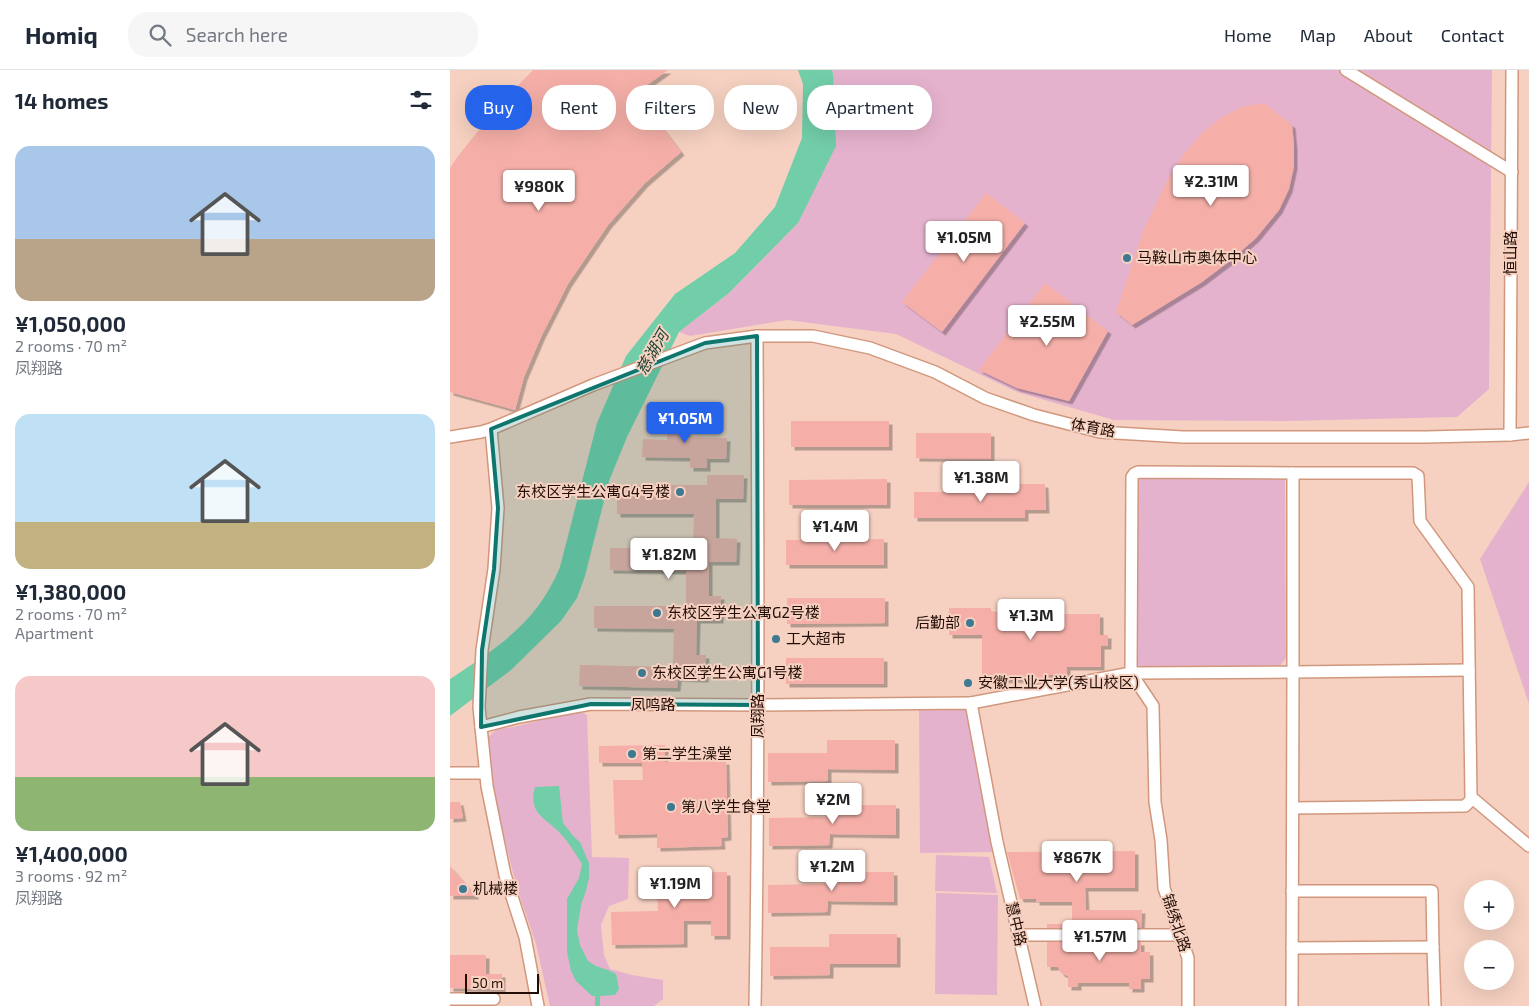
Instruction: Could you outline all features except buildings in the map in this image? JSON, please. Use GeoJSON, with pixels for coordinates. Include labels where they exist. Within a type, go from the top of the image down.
{"type":"FeatureCollection","features":[{"type":"Feature","properties":{"kind":"street"},"geometry":{"type":"LineString","coordinates":[[1346,70],[1512,172]]}},
{"type":"Feature","properties":{"kind":"street","name":"恒山路"},"geometry":{"type":"LineString","coordinates":[[1510,435],[1512,70]]}},
{"type":"Feature","properties":{"kind":"street","name":"体育路"},"geometry":{"type":"LineString","coordinates":[[450,436],[481,432],[593,385],[706,343],[756,336],[814,336],[870,348],[935,372],[985,398],[1034,415],[1100,432],[1183,437],[1529,434]]}},
{"type":"Feature","properties":{"kind":"street","name":"凤翔路"},"geometry":{"type":"LineString","coordinates":[[755,1006],[758,850],[756,336]]}},
{"type":"Feature","properties":{"kind":"street"},"geometry":{"type":"LineString","coordinates":[[491,428],[498,508],[494,569],[482,650],[479,707],[487,786],[505,875],[525,936],[538,1006]]}},
{"type":"Feature","properties":{"kind":"street"},"geometry":{"type":"LineString","coordinates":[[1131,673],[1132,477],[1134,474],[1138,472],[1413,473],[1418,476],[1421,522],[1468,587],[1472,798],[1465,806],[1292,808]]}},
{"type":"Feature","properties":{"kind":"street"},"geometry":{"type":"LineString","coordinates":[[1292,1006],[1293,473]]}},
{"type":"Feature","properties":{"kind":"street","name":"凤鸣路"},"geometry":{"type":"LineString","coordinates":[[481,727],[519,717],[590,704],[758,705],[971,702],[1131,673],[1470,670]]}},
{"type":"Feature","properties":{"kind":"street","name":"锦绣北路"},"geometry":{"type":"LineString","coordinates":[[1131,673],[1153,706],[1155,802],[1161,840],[1164,888],[1188,958],[1188,1006]]}},
{"type":"Feature","properties":{"kind":"street","name":"慧中路"},"geometry":{"type":"LineString","coordinates":[[971,702],[997,842],[1035,1006]]}},
{"type":"Feature","properties":{"kind":"street"},"geometry":{"type":"LineString","coordinates":[[450,773],[485,773]]}},
{"type":"Feature","properties":{"kind":"street"},"geometry":{"type":"LineString","coordinates":[[1472,798],[1529,846]]}},
{"type":"Feature","properties":{"kind":"street"},"geometry":{"type":"LineString","coordinates":[[1292,892],[1432,891],[1434,1006]]}},
{"type":"Feature","properties":{"kind":"street"},"geometry":{"type":"LineString","coordinates":[[1018,934],[1180,935]]}},
{"type":"Feature","properties":{"kind":"street"},"geometry":{"type":"LineString","coordinates":[[1292,948],[1433,947]]}},
{"type":"Feature","properties":{"kind":"street"},"geometry":{"type":"LineString","coordinates":[[450,999],[494,998]]}},
{"type":"Feature","properties":{"kind":"highlighted area"},"geometry":{"type":"Polygon","coordinates":[[[757,336],[758,705],[591,704],[481,727],[482,650],[494,569],[498,508],[491,429],[705,343],[757,336]]]}},
{"type":"Feature","properties":{"kind":"shaded area","name":"马鞍山市奥体中心"},"geometry":{"type":"Polygon","coordinates":[[[832,70],[1492,70],[1489,389],[1457,417],[1288,421],[1114,420],[1017,392],[896,334],[787,320],[690,336],[679,332],[729,293],[798,223],[820,130],[932,130],[932,85],[830,85],[832,70]]]}},
{"type":"Feature","properties":{"kind":"shaded area"},"geometry":{"type":"Polygon","coordinates":[[[1139,476],[1283,477],[1285,479],[1286,658],[1279,667],[1138,667],[1136,482],[1139,476]]]}},
{"type":"Feature","properties":{"kind":"shaded area"},"geometry":{"type":"Polygon","coordinates":[[[1529,482],[1529,704],[1480,559],[1529,482]]]}},
{"type":"Feature","properties":{"kind":"shaded area"},"geometry":{"type":"Polygon","coordinates":[[[919,709],[967,709],[992,852],[920,853],[919,709]]]}},
{"type":"Feature","properties":{"kind":"shaded area"},"geometry":{"type":"Polygon","coordinates":[[[579,711],[587,715],[592,857],[629,858],[628,899],[609,906],[601,925],[604,955],[610,969],[663,980],[663,999],[654,1006],[550,1006],[536,944],[516,885],[490,774],[487,738],[497,729],[579,711]]]}},
{"type":"Feature","properties":{"kind":"shaded area"},"geometry":{"type":"Polygon","coordinates":[[[936,855],[989,857],[997,893],[935,891],[936,855]]]}},
{"type":"Feature","properties":{"kind":"shaded area"},"geometry":{"type":"Polygon","coordinates":[[[936,893],[998,895],[997,995],[935,994],[936,893]]]}},
{"type":"Feature","properties":{"kind":"water","name":"慈湖河"},"geometry":{"type":"Polygon","coordinates":[[[798,70],[832,70],[833,85],[807,85],[807,130],[835,130],[836,146],[798,223],[729,293],[679,332],[627,437],[609,481],[585,576],[577,598],[561,621],[511,670],[450,716],[450,679],[484,656],[514,632],[528,619],[551,587],[560,567],[597,423],[626,356],[675,294],[735,253],[775,207],[802,138],[803,84],[798,70]]]}},
{"type":"Feature","properties":{"kind":"water"},"geometry":{"type":"Polygon","coordinates":[[[559,786],[563,823],[580,842],[589,863],[589,878],[581,905],[577,930],[580,945],[588,961],[616,974],[619,989],[615,995],[600,996],[600,1006],[595,1006],[595,996],[592,996],[576,981],[571,971],[567,952],[567,899],[579,878],[582,864],[562,836],[539,814],[534,803],[535,787],[559,786]]]}},
{"type":"Feature","properties":{"kind":"place","name":"马鞍山市奥体中心"},"geometry":{"type":"Point","coordinates":[1127,258]}},
{"type":"Feature","properties":{"kind":"place","name":"东校区学生公寓G4号楼"},"geometry":{"type":"Point","coordinates":[680,492]}},
{"type":"Feature","properties":{"kind":"place","name":"东校区学生公寓G2号楼"},"geometry":{"type":"Point","coordinates":[657,613]}},
{"type":"Feature","properties":{"kind":"place","name":"后勤部"},"geometry":{"type":"Point","coordinates":[970,623]}},
{"type":"Feature","properties":{"kind":"place","name":"工大超市"},"geometry":{"type":"Point","coordinates":[776,639]}},
{"type":"Feature","properties":{"kind":"place","name":"东校区学生公寓G1号楼"},"geometry":{"type":"Point","coordinates":[642,673]}},
{"type":"Feature","properties":{"kind":"place","name":"安徽工业大学(秀山校区)"},"geometry":{"type":"Point","coordinates":[968,683]}},
{"type":"Feature","properties":{"kind":"place","name":"第二学生澡堂"},"geometry":{"type":"Point","coordinates":[632,754]}},
{"type":"Feature","properties":{"kind":"place","name":"第八学生食堂"},"geometry":{"type":"Point","coordinates":[671,807]}},
{"type":"Feature","properties":{"kind":"place","name":"机械楼"},"geometry":{"type":"Point","coordinates":[463,889]}}]}
